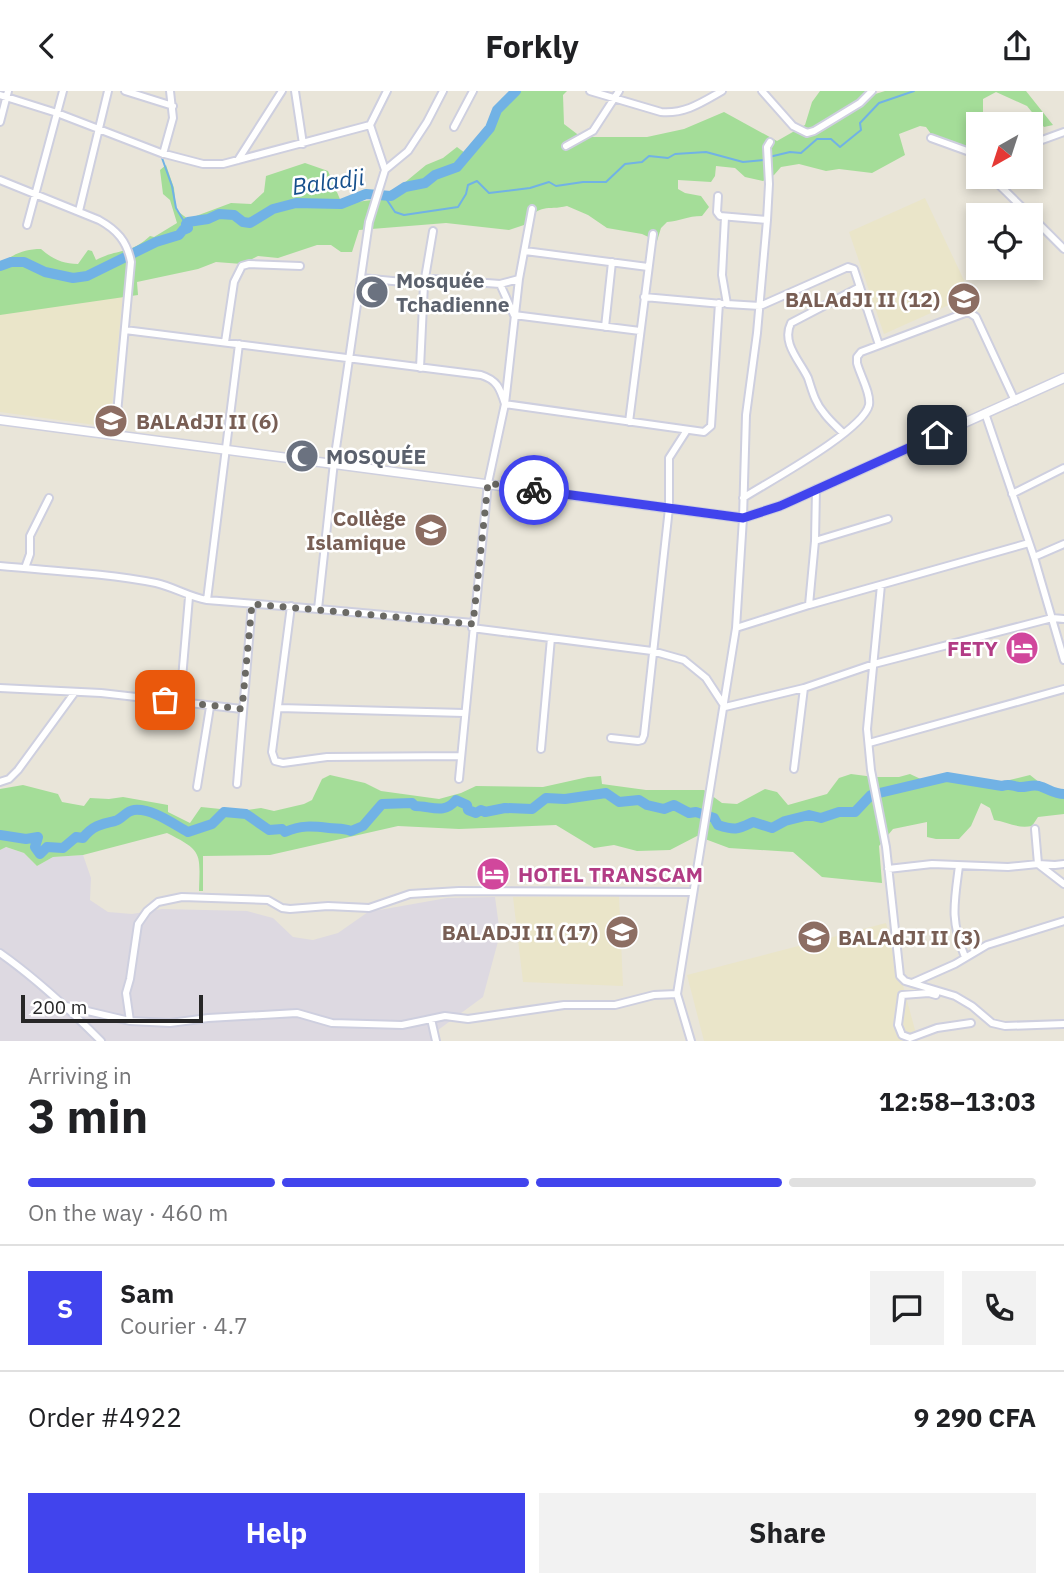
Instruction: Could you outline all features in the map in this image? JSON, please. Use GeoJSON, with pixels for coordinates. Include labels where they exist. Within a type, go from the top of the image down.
{"type":"FeatureCollection","features":[{"type":"Feature","properties":{"kind":"street"},"geometry":{"type":"LineString","coordinates":[[27,225],[63,91]]}},
{"type":"Feature","properties":{"kind":"street"},"geometry":{"type":"LineString","coordinates":[[79,211],[108,91]]}},
{"type":"Feature","properties":{"kind":"street"},"geometry":{"type":"LineString","coordinates":[[125,91],[173,106]]}},
{"type":"Feature","properties":{"kind":"street"},"geometry":{"type":"LineString","coordinates":[[162,154],[173,118],[170,91]]}},
{"type":"Feature","properties":{"kind":"street"},"geometry":{"type":"LineString","coordinates":[[238,160],[282,91]]}},
{"type":"Feature","properties":{"kind":"street"},"geometry":{"type":"LineString","coordinates":[[295,91],[303,144]]}},
{"type":"Feature","properties":{"kind":"street"},"geometry":{"type":"LineString","coordinates":[[385,170],[370,125],[387,91]]}},
{"type":"Feature","properties":{"kind":"street"},"geometry":{"type":"LineString","coordinates":[[318,609],[334,462],[369,222],[385,170],[408,152],[443,91]]}},
{"type":"Feature","properties":{"kind":"street"},"geometry":{"type":"LineString","coordinates":[[454,127],[472,91]]}},
{"type":"Feature","properties":{"kind":"street"},"geometry":{"type":"LineString","coordinates":[[590,91],[670,113],[691,108],[722,91]]}},
{"type":"Feature","properties":{"kind":"street"},"geometry":{"type":"LineString","coordinates":[[566,146],[593,131],[618,91]]}},
{"type":"Feature","properties":{"kind":"street"},"geometry":{"type":"LineString","coordinates":[[762,91],[793,126],[807,133],[860,103],[872,91]]}},
{"type":"Feature","properties":{"kind":"street"},"geometry":{"type":"LineString","coordinates":[[0,122],[5,95],[162,154],[203,164],[223,164],[370,125]]}},
{"type":"Feature","properties":{"kind":"street"},"geometry":{"type":"LineString","coordinates":[[1043,140],[1064,132]]}},
{"type":"Feature","properties":{"kind":"street"},"geometry":{"type":"LineString","coordinates":[[931,138],[966,151]]}},
{"type":"Feature","properties":{"kind":"street"},"geometry":{"type":"LineString","coordinates":[[691,1041],[677,994],[736,628],[746,415],[760,306],[767,220],[766,146],[770,142]]}},
{"type":"Feature","properties":{"kind":"street"},"geometry":{"type":"LineString","coordinates":[[0,180],[79,211],[111,227],[122,237],[130,255],[115,435]]}},
{"type":"Feature","properties":{"kind":"street"},"geometry":{"type":"LineString","coordinates":[[1002,189],[1017,203]]}},
{"type":"Feature","properties":{"kind":"street"},"geometry":{"type":"LineString","coordinates":[[718,196],[717,212],[725,217],[767,220]]}},
{"type":"Feature","properties":{"kind":"street"},"geometry":{"type":"LineString","coordinates":[[459,779],[488,483],[505,404],[514,315],[532,209]]}},
{"type":"Feature","properties":{"kind":"street"},"geometry":{"type":"LineString","coordinates":[[725,217],[722,275],[727,304]]}},
{"type":"Feature","properties":{"kind":"street"},"geometry":{"type":"LineString","coordinates":[[1043,229],[1064,249]]}},
{"type":"Feature","properties":{"kind":"street"},"geometry":{"type":"LineString","coordinates":[[420,368],[424,284],[433,231]]}},
{"type":"Feature","properties":{"kind":"street"},"geometry":{"type":"LineString","coordinates":[[629,422],[653,234]]}},
{"type":"Feature","properties":{"kind":"street"},"geometry":{"type":"LineString","coordinates":[[524,251],[648,267]]}},
{"type":"Feature","properties":{"kind":"street"},"geometry":{"type":"LineString","coordinates":[[605,327],[612,262]]}},
{"type":"Feature","properties":{"kind":"street"},"geometry":{"type":"LineString","coordinates":[[225,342],[234,282],[242,267],[249,264],[300,266]]}},
{"type":"Feature","properties":{"kind":"street"},"geometry":{"type":"LineString","coordinates":[[644,297],[760,306],[848,267],[854,269],[879,345]]}},
{"type":"Feature","properties":{"kind":"street"},"geometry":{"type":"LineString","coordinates":[[361,278],[424,284],[433,279],[500,284],[519,279]]}},
{"type":"Feature","properties":{"kind":"street"},"geometry":{"type":"LineString","coordinates":[[500,284],[514,315]]}},
{"type":"Feature","properties":{"kind":"street"},"geometry":{"type":"LineString","coordinates":[[843,433],[824,413],[813,394],[791,349],[788,333],[791,323],[860,287]]}},
{"type":"Feature","properties":{"kind":"street"},"geometry":{"type":"LineString","coordinates":[[505,404],[704,432],[711,426],[719,303]]}},
{"type":"Feature","properties":{"kind":"street"},"geometry":{"type":"LineString","coordinates":[[743,498],[831,444],[864,415],[869,398],[857,363],[861,352],[965,313],[976,317],[1015,401]]}},
{"type":"Feature","properties":{"kind":"street"},"geometry":{"type":"LineString","coordinates":[[514,315],[640,331]]}},
{"type":"Feature","properties":{"kind":"street"},"geometry":{"type":"LineString","coordinates":[[125,330],[481,375],[493,379],[499,386],[505,404]]}},
{"type":"Feature","properties":{"kind":"street"},"geometry":{"type":"LineString","coordinates":[[207,600],[239,344]]}},
{"type":"Feature","properties":{"kind":"street"},"geometry":{"type":"LineString","coordinates":[[0,420],[743,518],[780,506],[1064,379]]}},
{"type":"Feature","properties":{"kind":"street"},"geometry":{"type":"LineString","coordinates":[[985,413],[1034,557],[1064,660]]}},
{"type":"Feature","properties":{"kind":"street"},"geometry":{"type":"LineString","coordinates":[[611,738],[642,740],[669,508],[669,458],[687,430]]}},
{"type":"Feature","properties":{"kind":"street"},"geometry":{"type":"LineString","coordinates":[[1012,493],[1064,468]]}},
{"type":"Feature","properties":{"kind":"street"},"geometry":{"type":"LineString","coordinates":[[809,605],[815,541],[816,489]]}},
{"type":"Feature","properties":{"kind":"street"},"geometry":{"type":"LineString","coordinates":[[25,568],[30,554],[30,536],[49,498]]}},
{"type":"Feature","properties":{"kind":"street"},"geometry":{"type":"LineString","coordinates":[[815,541],[888,519]]}},
{"type":"Feature","properties":{"kind":"street"},"geometry":{"type":"LineString","coordinates":[[736,628],[1029,543]]}},
{"type":"Feature","properties":{"kind":"street"},"geometry":{"type":"LineString","coordinates":[[1034,557],[1064,544]]}},
{"type":"Feature","properties":{"kind":"street"},"geometry":{"type":"LineString","coordinates":[[0,566],[124,577],[160,584],[190,597],[207,600],[291,606],[472,626],[652,651],[684,660],[694,667],[706,678],[725,706]]}},
{"type":"Feature","properties":{"kind":"street"},"geometry":{"type":"LineString","coordinates":[[881,585],[869,700],[869,743],[886,847],[900,976],[905,981],[955,996],[992,1023],[1005,1026],[1064,1024]]}},
{"type":"Feature","properties":{"kind":"street"},"geometry":{"type":"LineString","coordinates":[[180,702],[190,597]]}},
{"type":"Feature","properties":{"kind":"street"},"geometry":{"type":"LineString","coordinates":[[237,785],[252,604]]}},
{"type":"Feature","properties":{"kind":"street"},"geometry":{"type":"LineString","coordinates":[[291,606],[272,752],[275,761],[282,763],[327,757],[461,756]]}},
{"type":"Feature","properties":{"kind":"street"},"geometry":{"type":"LineString","coordinates":[[725,706],[804,688],[874,664],[1052,618],[1064,619]]}},
{"type":"Feature","properties":{"kind":"street"},"geometry":{"type":"LineString","coordinates":[[541,749],[551,638]]}},
{"type":"Feature","properties":{"kind":"street"},"geometry":{"type":"LineString","coordinates":[[0,688],[75,692],[242,709]]}},
{"type":"Feature","properties":{"kind":"street"},"geometry":{"type":"LineString","coordinates":[[794,769],[804,688]]}},
{"type":"Feature","properties":{"kind":"street"},"geometry":{"type":"LineString","coordinates":[[869,743],[1064,689]]}},
{"type":"Feature","properties":{"kind":"street"},"geometry":{"type":"LineString","coordinates":[[0,782],[9,779],[18,770],[75,692]]}},
{"type":"Feature","properties":{"kind":"street"},"geometry":{"type":"LineString","coordinates":[[197,787],[210,707]]}},
{"type":"Feature","properties":{"kind":"street"},"geometry":{"type":"LineString","coordinates":[[279,708],[464,713]]}},
{"type":"Feature","properties":{"kind":"street"},"geometry":{"type":"LineString","coordinates":[[1035,829],[1038,864]]}},
{"type":"Feature","properties":{"kind":"street"},"geometry":{"type":"LineString","coordinates":[[888,869],[932,864],[1008,867],[1064,864]]}},
{"type":"Feature","properties":{"kind":"street"},"geometry":{"type":"LineString","coordinates":[[1038,864],[1064,884]]}},
{"type":"Feature","properties":{"kind":"street"},"geometry":{"type":"LineString","coordinates":[[959,866],[954,909],[955,934],[965,957]]}},
{"type":"Feature","properties":{"kind":"street"},"geometry":{"type":"LineString","coordinates":[[130,1021],[126,993],[138,923],[158,902],[182,897],[220,898],[268,900],[282,908],[369,908],[410,894],[459,891],[693,892]]}},
{"type":"Feature","properties":{"kind":"street"},"geometry":{"type":"LineString","coordinates":[[912,982],[987,945],[1064,921]]}},
{"type":"Feature","properties":{"kind":"street"},"geometry":{"type":"LineString","coordinates":[[0,953],[66,1006],[101,1041]]}},
{"type":"Feature","properties":{"kind":"street"},"geometry":{"type":"LineString","coordinates":[[955,996],[929,993],[902,995],[899,1032],[910,1038],[937,1028],[971,1023]]}},
{"type":"Feature","properties":{"kind":"street"},"geometry":{"type":"LineString","coordinates":[[66,1006],[130,1021],[170,1023],[296,1013],[332,1023],[402,1025],[445,1016],[468,1019],[564,1005],[615,1005],[654,995],[677,994]]}},
{"type":"Feature","properties":{"kind":"street"},"geometry":{"type":"LineString","coordinates":[[431,1019],[436,1041]]}},
{"type":"Feature","properties":{"kind":"shaded area"},"geometry":{"type":"Polygon","coordinates":[[[925,198],[971,295],[884,334],[849,232],[925,198]]]}},
{"type":"Feature","properties":{"kind":"shaded area"},"geometry":{"type":"Polygon","coordinates":[[[123,294],[110,427],[0,412],[0,313],[123,294]]]}},
{"type":"Feature","properties":{"kind":"shaded area"},"geometry":{"type":"Polygon","coordinates":[[[5,847],[24,853],[37,866],[53,857],[83,855],[91,878],[90,900],[108,912],[132,914],[162,909],[247,911],[273,918],[293,937],[313,940],[338,933],[368,912],[447,898],[495,897],[500,934],[483,997],[438,1030],[440,1041],[0,1041],[0,850],[5,847]]]}},
{"type":"Feature","properties":{"kind":"shaded area"},"geometry":{"type":"Polygon","coordinates":[[[619,896],[623,986],[523,982],[513,897],[619,896]]]}},
{"type":"Feature","properties":{"kind":"shaded area"},"geometry":{"type":"Polygon","coordinates":[[[886,923],[918,1041],[704,1041],[687,975],[886,923]]]}},
{"type":"Feature","properties":{"kind":"green space","name":"Baladji"},"geometry":{"type":"Polygon","coordinates":[[[514,91],[567,91],[563,95],[564,124],[581,137],[647,137],[684,129],[724,112],[777,141],[805,125],[812,102],[820,91],[865,91],[872,95],[885,91],[1026,91],[1043,112],[1032,112],[1027,106],[996,92],[983,99],[983,112],[966,112],[966,153],[939,145],[926,127],[920,126],[899,134],[905,155],[872,173],[839,169],[826,171],[799,164],[781,167],[763,181],[745,177],[735,168],[716,166],[711,182],[678,180],[678,189],[701,196],[709,207],[702,216],[667,222],[661,228],[657,241],[642,234],[607,228],[588,215],[567,206],[540,210],[527,224],[509,230],[446,223],[359,230],[352,252],[341,252],[331,245],[317,245],[278,258],[258,256],[242,264],[216,262],[198,269],[137,282],[138,295],[0,315],[0,264],[15,255],[41,249],[58,260],[78,264],[88,250],[92,251],[96,260],[130,249],[177,223],[170,200],[163,194],[160,170],[166,165],[174,188],[176,210],[188,219],[231,203],[251,204],[264,192],[266,176],[305,163],[328,171],[342,204],[386,198],[426,165],[443,158],[457,147],[465,153],[476,144],[502,98],[514,91]]]}},
{"type":"Feature","properties":{"kind":"green space","name":"Baladji"},"geometry":{"type":"Polygon","coordinates":[[[1043,112],[1053,125],[1043,126],[1043,112]]]}},
{"type":"Feature","properties":{"kind":"green space"},"geometry":{"type":"Polygon","coordinates":[[[851,774],[899,777],[910,774],[927,782],[948,774],[1001,782],[1030,775],[1049,790],[1064,796],[1064,814],[1038,817],[1032,826],[1022,827],[994,820],[990,808],[981,803],[971,826],[959,839],[927,837],[927,822],[893,829],[879,846],[882,883],[822,877],[793,852],[729,848],[697,836],[670,850],[637,851],[614,845],[594,848],[556,825],[459,829],[398,826],[270,855],[203,856],[203,891],[199,891],[197,855],[187,844],[167,833],[83,855],[53,857],[37,866],[24,853],[6,847],[0,850],[0,789],[23,785],[58,794],[62,802],[84,806],[90,798],[123,797],[168,805],[168,812],[190,823],[201,807],[240,811],[261,808],[274,811],[304,804],[312,800],[322,779],[330,775],[365,783],[381,791],[439,799],[476,786],[543,787],[601,776],[602,784],[646,790],[704,790],[722,803],[737,804],[765,789],[777,792],[788,805],[827,794],[839,778],[851,774]]]}},
{"type":"Feature","properties":{"kind":"waterway","name":"Baladji"},"geometry":{"type":"LineString","coordinates":[[0,266],[11,262],[24,262],[45,272],[73,278],[87,276],[156,242],[179,235],[188,228],[188,222],[219,214],[234,215],[243,222],[250,223],[273,209],[296,203],[341,204],[366,194],[391,196],[405,187],[425,183],[435,175],[457,167],[490,128],[497,110],[516,91]]}},
{"type":"Feature","properties":{"kind":"waterway"},"geometry":{"type":"LineString","coordinates":[[769,157],[790,152],[801,153],[817,139],[831,139],[840,147],[861,130],[860,123],[879,103],[914,91]]}},
{"type":"Feature","properties":{"kind":"waterway"},"geometry":{"type":"LineString","coordinates":[[385,197],[395,212],[404,215],[458,207],[468,185],[477,181],[489,193],[530,188],[549,182],[556,186],[606,182],[625,164],[642,162],[649,156],[668,158],[675,154],[706,152],[743,162],[765,160]]}},
{"type":"Feature","properties":{"kind":"waterway"},"geometry":{"type":"LineString","coordinates":[[162,158],[176,208],[188,228]]}},
{"type":"Feature","properties":{"kind":"waterway"},"geometry":{"type":"LineString","coordinates":[[0,835],[26,839],[38,837],[35,847],[40,854],[47,847],[63,848],[76,837],[83,838],[93,828],[117,820],[134,810],[155,814],[188,832],[212,824],[224,812],[246,814],[269,830],[282,829],[285,832],[312,827],[351,831],[363,826],[382,804],[412,803],[415,806],[437,809],[447,807],[456,800],[476,813],[481,810],[485,812],[505,808],[532,809],[546,798],[565,799],[606,793],[619,802],[639,800],[664,809],[674,805],[689,813],[696,812],[714,818],[718,825],[733,829],[753,822],[772,828],[785,821],[809,815],[821,818],[839,812],[855,812],[871,795],[947,777],[1002,786],[1036,785],[1064,794]]}},
{"type":"Feature","properties":{"kind":"way so far"},"geometry":{"type":"LineString","coordinates":[[165,700],[242,709],[252,604],[473,624],[488,483],[534,490]]}},
{"type":"Feature","properties":{"kind":"place","name":"Mosquée Tchadienne"},"geometry":{"type":"Point","coordinates":[372,292]}},
{"type":"Feature","properties":{"kind":"place","name":"BALAdJI II (12)"},"geometry":{"type":"Point","coordinates":[964,299]}},
{"type":"Feature","properties":{"kind":"place","name":"BALAdJI II (6)"},"geometry":{"type":"Point","coordinates":[111,421]}},
{"type":"Feature","properties":{"kind":"place","name":"MOSQUÉE"},"geometry":{"type":"Point","coordinates":[302,456]}},
{"type":"Feature","properties":{"kind":"place","name":"Collège Islamique"},"geometry":{"type":"Point","coordinates":[431,530]}},
{"type":"Feature","properties":{"kind":"place","name":"FETY"},"geometry":{"type":"Point","coordinates":[1022,648]}},
{"type":"Feature","properties":{"kind":"place","name":"HOTEL TRANSCAM"},"geometry":{"type":"Point","coordinates":[493,874]}},
{"type":"Feature","properties":{"kind":"place","name":"BALADJI II (17)"},"geometry":{"type":"Point","coordinates":[622,932]}},
{"type":"Feature","properties":{"kind":"place","name":"BALAdJI II (3)"},"geometry":{"type":"Point","coordinates":[814,937]}},
{"type":"Feature","properties":{"kind":"route"},"geometry":{"type":"LineString","coordinates":[[534,490],[743,518],[780,506],[937,435]]}}]}
